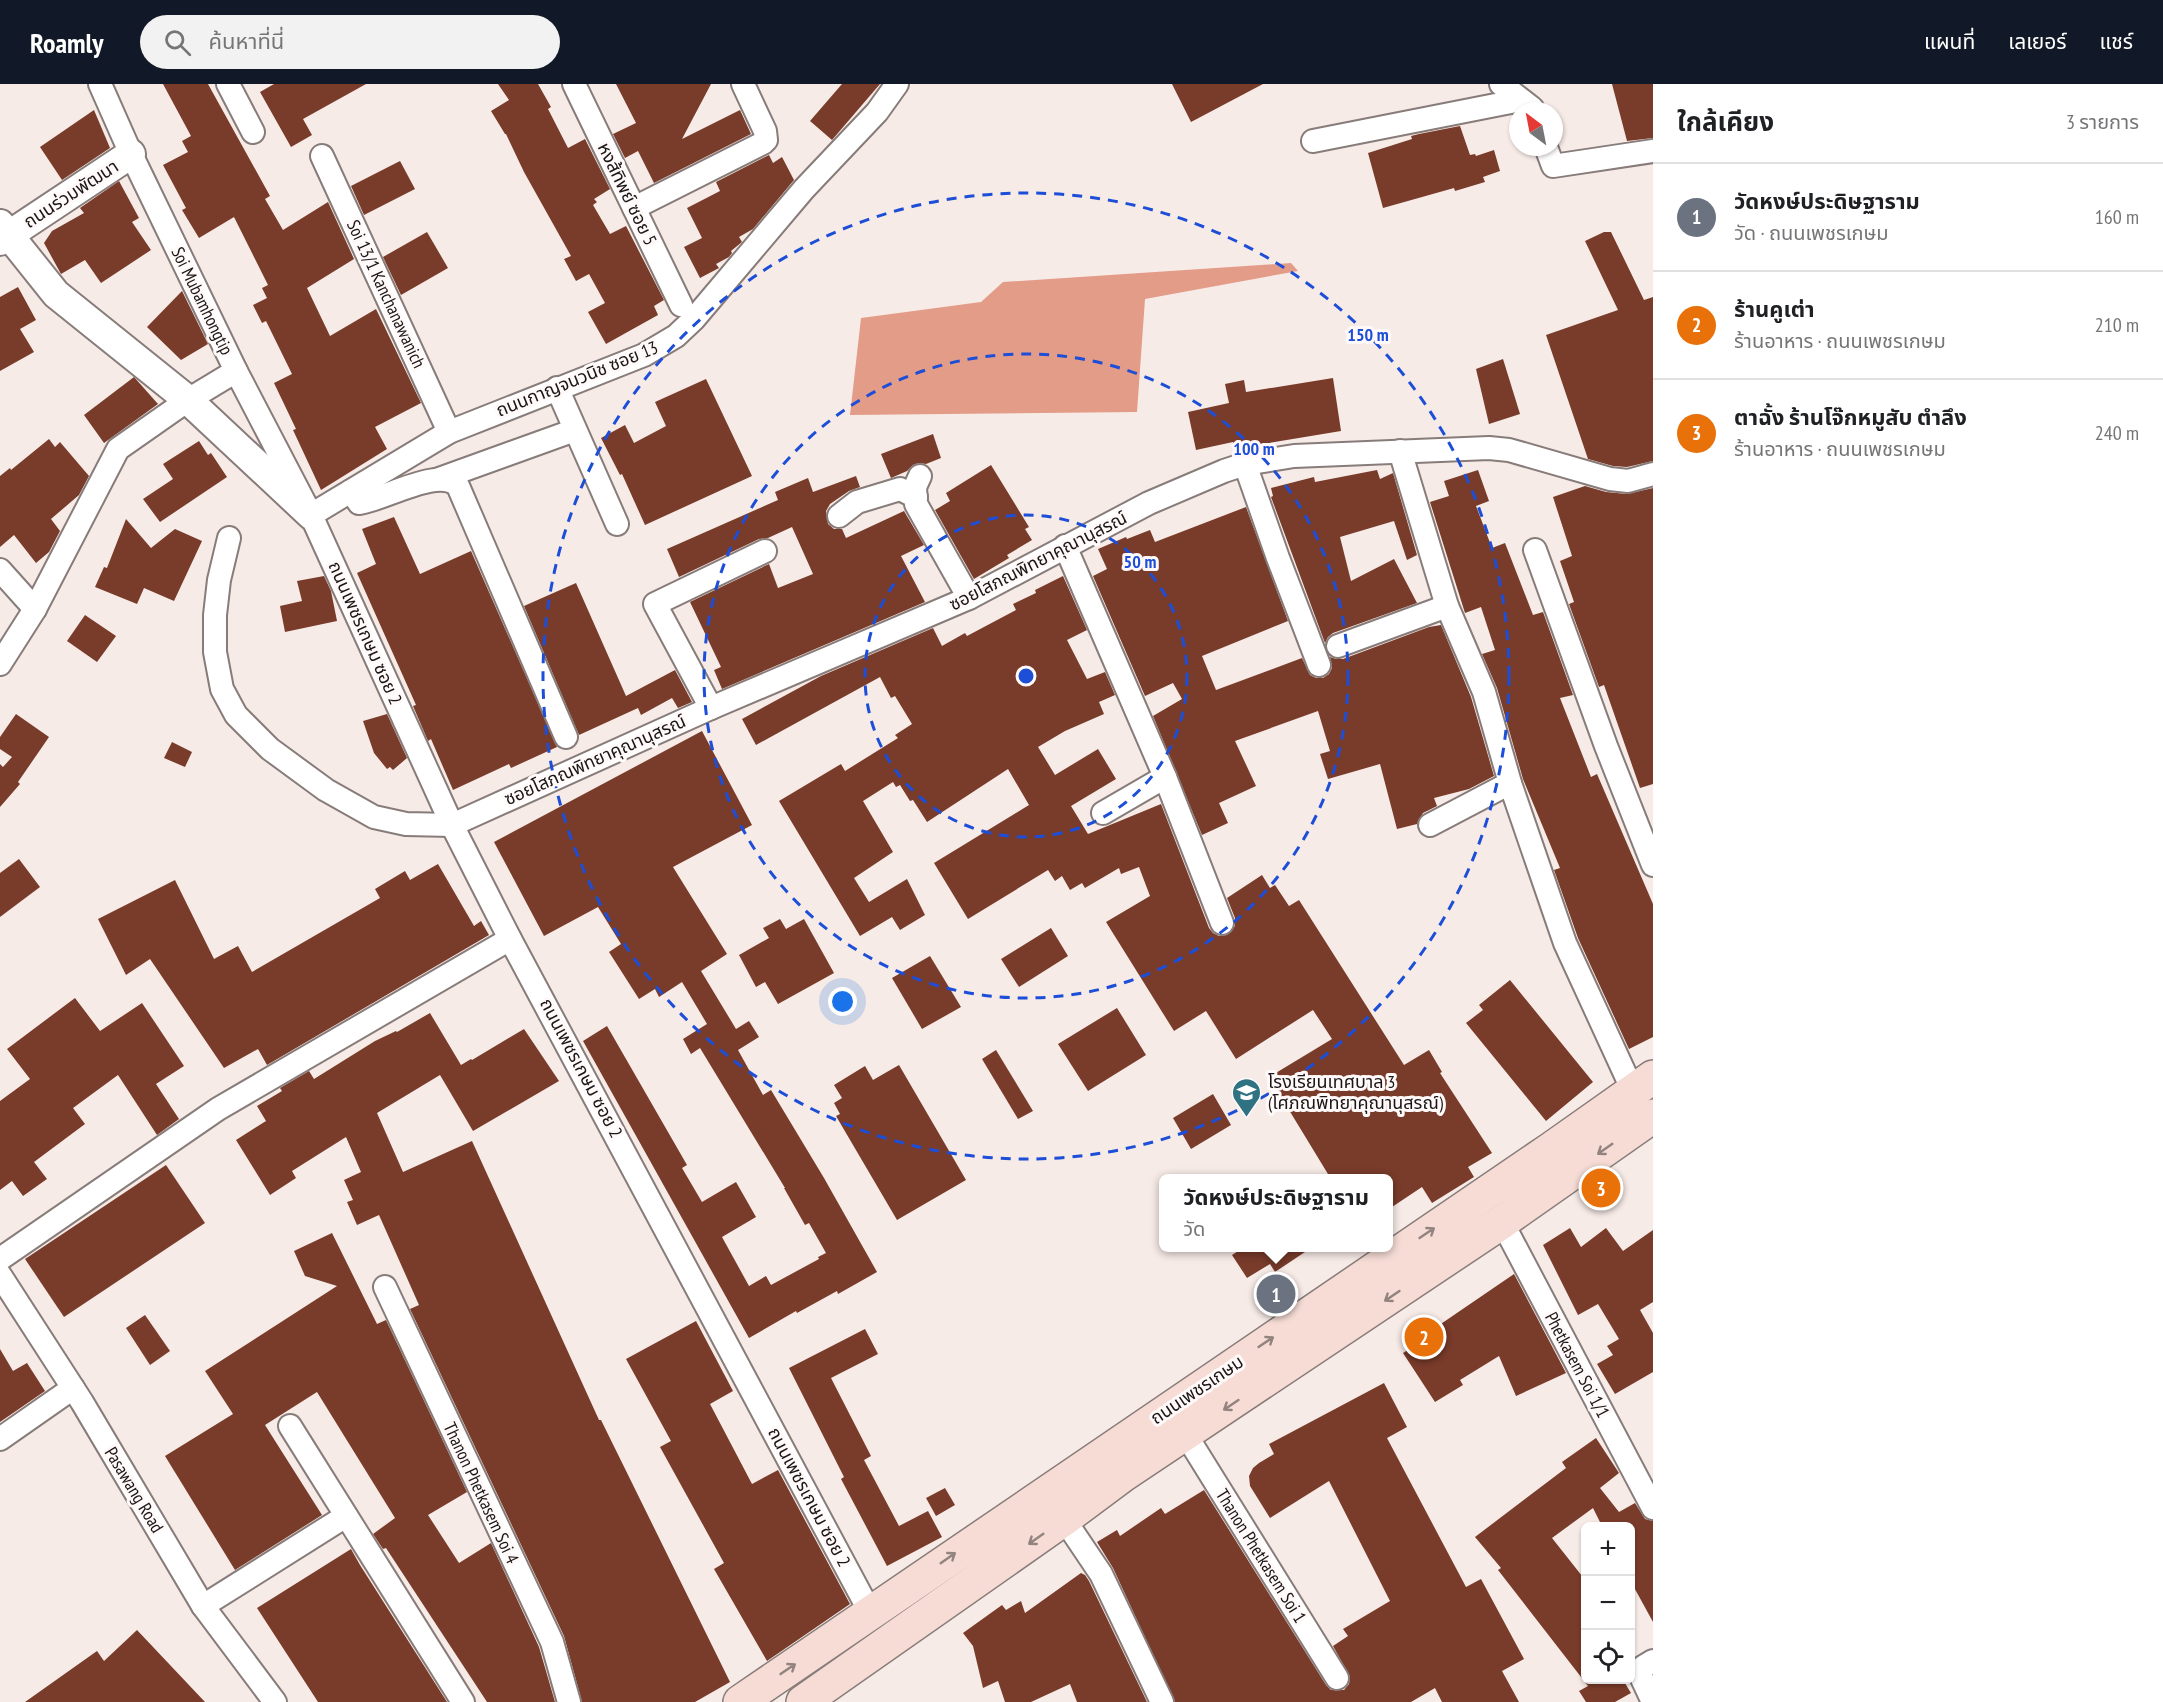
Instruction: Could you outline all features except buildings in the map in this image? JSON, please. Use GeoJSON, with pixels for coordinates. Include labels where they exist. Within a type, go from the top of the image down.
{"type":"FeatureCollection","features":[{"type":"Feature","properties":{"kind":"main road","name":"ถนนเพชรเกษม"},"geometry":{"type":"LineString","coordinates":[[740,1702],[870,1612],[1116,1462],[1559,1162],[1646,1095]]}},
{"type":"Feature","properties":{"kind":"main road","name":"ถนนเพชรเกษม"},"geometry":{"type":"LineString","coordinates":[[813,1699],[1064,1519],[1116,1462],[1186,1435],[1502,1222],[1559,1162]]}},
{"type":"Feature","properties":{"kind":"street","name":"Soi Mubamhongtip"},"geometry":{"type":"LineString","coordinates":[[100,84],[131,154],[236,370],[311,515]]}},
{"type":"Feature","properties":{"kind":"street"},"geometry":{"type":"LineString","coordinates":[[228,84],[253,132]]}},
{"type":"Feature","properties":{"kind":"street","name":"หงส้ทิพย์ ซอย 5"},"geometry":{"type":"LineString","coordinates":[[574,84],[681,305]]}},
{"type":"Feature","properties":{"kind":"street"},"geometry":{"type":"LineString","coordinates":[[634,208],[766,140],[765,130],[743,84]]}},
{"type":"Feature","properties":{"kind":"street","name":"ถนนกาญจนวนิช ซอย 13"},"geometry":{"type":"LineString","coordinates":[[311,515],[449,432],[644,355],[676,336],[694,320],[804,189],[877,112],[897,84]]}},
{"type":"Feature","properties":{"kind":"street"},"geometry":{"type":"LineString","coordinates":[[1501,84],[1523,102]]}},
{"type":"Feature","properties":{"kind":"street"},"geometry":{"type":"LineString","coordinates":[[1313,141],[1509,108]]}},
{"type":"Feature","properties":{"kind":"street"},"geometry":{"type":"LineString","coordinates":[[1563,155],[1653,151]]}},
{"type":"Feature","properties":{"kind":"street","name":"ถนนร่วมพัฒนา"},"geometry":{"type":"LineString","coordinates":[[3,233],[131,154]]}},
{"type":"Feature","properties":{"kind":"street","name":"Soi 13/1 Kanchanawanich"},"geometry":{"type":"LineString","coordinates":[[322,156],[449,432]]}},
{"type":"Feature","properties":{"kind":"street"},"geometry":{"type":"LineString","coordinates":[[3,233],[56,294],[188,400],[311,515]]}},
{"type":"Feature","properties":{"kind":"street"},"geometry":{"type":"LineString","coordinates":[[0,664],[35,609],[118,449],[236,370]]}},
{"type":"Feature","properties":{"kind":"street"},"geometry":{"type":"LineString","coordinates":[[557,388],[617,524]]}},
{"type":"Feature","properties":{"kind":"street"},"geometry":{"type":"LineString","coordinates":[[351,491],[359,503],[366,502],[440,479],[576,430]]}},
{"type":"Feature","properties":{"kind":"street","name":"ซอยโสภณพิทยาคุณานุสรณ์"},"geometry":{"type":"LineString","coordinates":[[452,825],[711,708],[969,598],[1149,503],[1245,464],[1302,456],[1496,448],[1610,479],[1628,481],[1653,474]]}},
{"type":"Feature","properties":{"kind":"street"},"geometry":{"type":"LineString","coordinates":[[1400,451],[1448,606],[1484,692],[1510,783],[1565,943],[1646,1095]]}},
{"type":"Feature","properties":{"kind":"street"},"geometry":{"type":"LineString","coordinates":[[1245,464],[1319,664]]}},
{"type":"Feature","properties":{"kind":"street"},"geometry":{"type":"LineString","coordinates":[[440,479],[454,481],[462,491],[566,736]]}},
{"type":"Feature","properties":{"kind":"street"},"geometry":{"type":"LineString","coordinates":[[839,516],[857,502],[900,489],[918,487],[916,504],[969,598]]}},
{"type":"Feature","properties":{"kind":"street","name":"ถนนเพชรเกษม ซอย 2"},"geometry":{"type":"LineString","coordinates":[[311,515],[452,825],[510,939],[870,1612]]}},
{"type":"Feature","properties":{"kind":"street"},"geometry":{"type":"LineString","coordinates":[[229,537],[219,580],[215,615],[215,652],[222,689],[236,716],[270,749],[326,790],[374,817],[406,824],[452,825]]}},
{"type":"Feature","properties":{"kind":"street"},"geometry":{"type":"LineString","coordinates":[[1065,546],[1165,777],[1222,923]]}},
{"type":"Feature","properties":{"kind":"street"},"geometry":{"type":"LineString","coordinates":[[1535,550],[1606,746],[1653,865]]}},
{"type":"Feature","properties":{"kind":"street"},"geometry":{"type":"LineString","coordinates":[[711,708],[655,604],[765,552]]}},
{"type":"Feature","properties":{"kind":"street"},"geometry":{"type":"LineString","coordinates":[[0,570],[35,609]]}},
{"type":"Feature","properties":{"kind":"street"},"geometry":{"type":"LineString","coordinates":[[1338,646],[1448,606]]}},
{"type":"Feature","properties":{"kind":"street"},"geometry":{"type":"LineString","coordinates":[[1103,813],[1165,777]]}},
{"type":"Feature","properties":{"kind":"street"},"geometry":{"type":"LineString","coordinates":[[1430,825],[1510,783]]}},
{"type":"Feature","properties":{"kind":"street"},"geometry":{"type":"LineString","coordinates":[[0,1259],[218,1109],[510,939]]}},
{"type":"Feature","properties":{"kind":"street","name":"Phetkasem Soi 1/1"},"geometry":{"type":"LineString","coordinates":[[1502,1222],[1653,1508]]}},
{"type":"Feature","properties":{"kind":"street","name":"Pasawang Road"},"geometry":{"type":"LineString","coordinates":[[0,1275],[73,1388],[203,1606],[275,1702]]}},
{"type":"Feature","properties":{"kind":"street","name":"Thanon Phetkasem Soi 4"},"geometry":{"type":"LineString","coordinates":[[385,1287],[552,1642],[569,1702]]}},
{"type":"Feature","properties":{"kind":"street"},"geometry":{"type":"LineString","coordinates":[[0,1439],[73,1388]]}},
{"type":"Feature","properties":{"kind":"street"},"geometry":{"type":"LineString","coordinates":[[290,1426],[464,1702]]}},
{"type":"Feature","properties":{"kind":"street","name":"Thanon Phetkasem Soi 1"},"geometry":{"type":"LineString","coordinates":[[1186,1435],[1336,1678]]}},
{"type":"Feature","properties":{"kind":"street"},"geometry":{"type":"LineString","coordinates":[[203,1606],[346,1516]]}},
{"type":"Feature","properties":{"kind":"street"},"geometry":{"type":"LineString","coordinates":[[1064,1519],[1101,1574],[1162,1702]]}},
{"type":"Feature","properties":{"kind":"street"},"geometry":{"type":"LineString","coordinates":[[1653,1661],[1639,1672],[1653,1702]]}},
{"type":"Feature","properties":{"kind":"shaded area"},"geometry":{"type":"Polygon","coordinates":[[[1291,263],[1298,271],[1145,299],[1137,412],[850,415],[861,318],[981,302],[1003,282],[1291,263]]]}},
{"type":"Feature","properties":{"kind":"place","name":"โรงเรียนเทศบาล 3 (โศภณพิทยาคุณานุสรณ์)"},"geometry":{"type":"Point","coordinates":[1247,1118]}},
{"type":"Feature","properties":{"kind":"place","name":"ตาฉั้ง ร้านโจ๊กหมูสับ ตำลึง"},"geometry":{"type":"Point","coordinates":[1601,1188]}},
{"type":"Feature","properties":{"kind":"place","name":"วัดหงษ์ประดิษฐาราม"},"geometry":{"type":"Point","coordinates":[1276,1294]}},
{"type":"Feature","properties":{"kind":"place","name":"ร้านคูเต่า"},"geometry":{"type":"Point","coordinates":[1424,1337]}}]}
